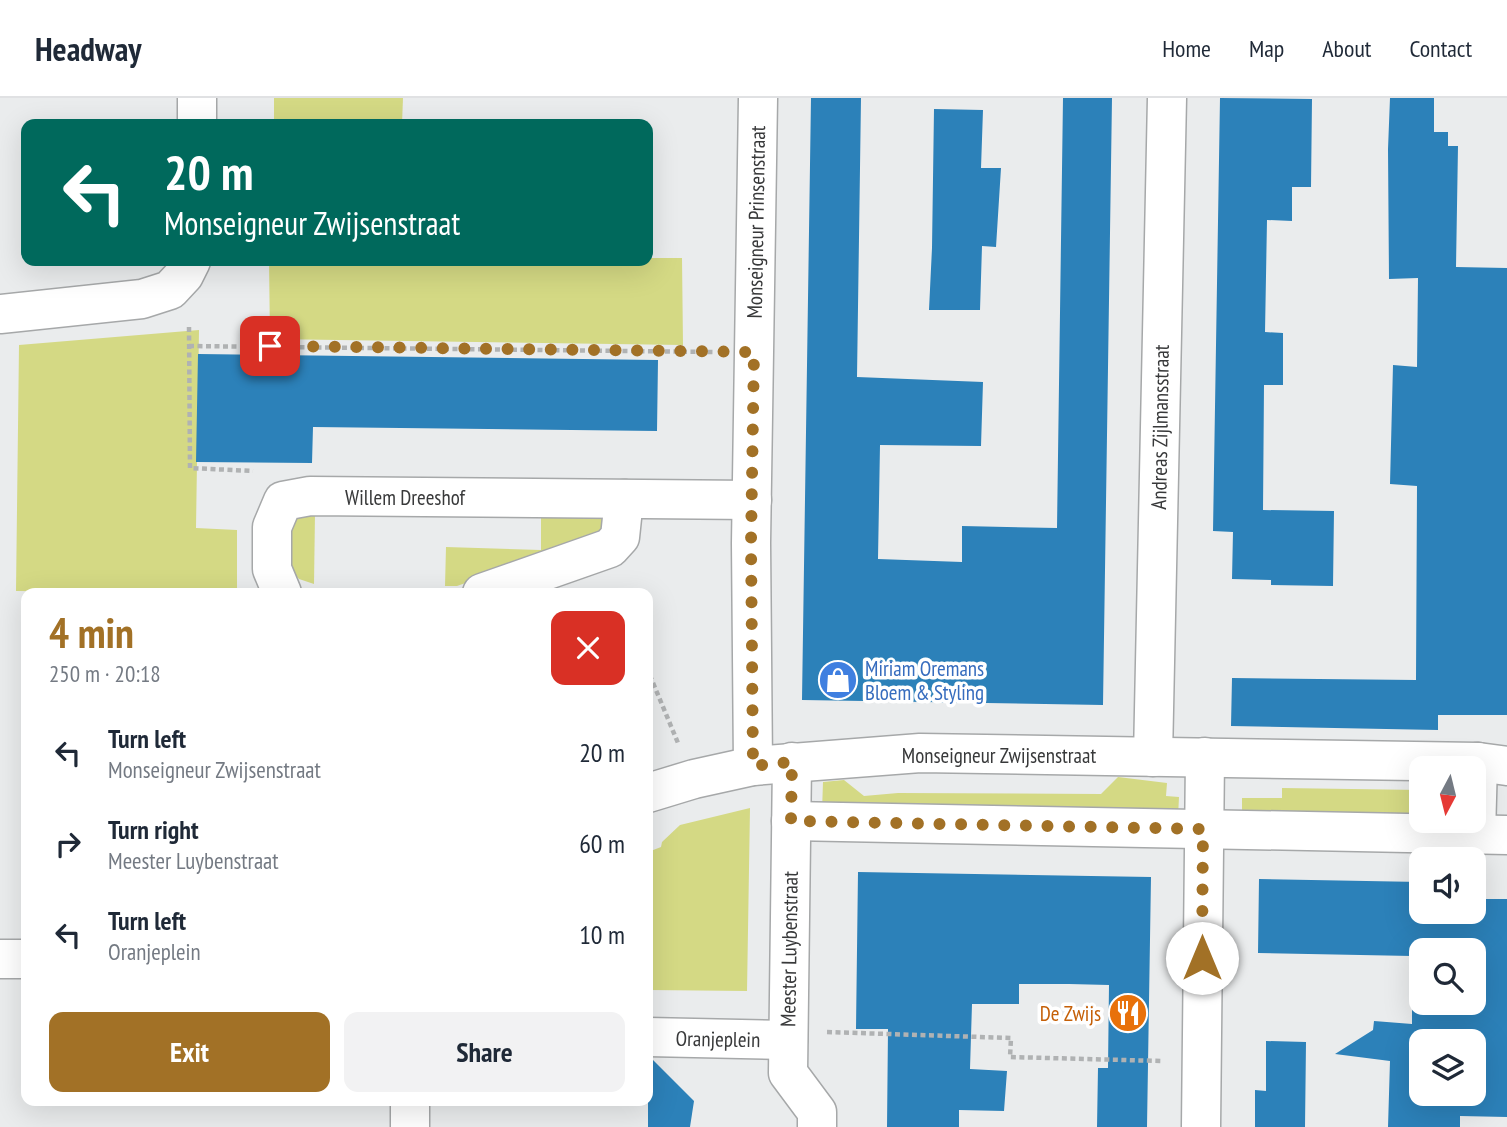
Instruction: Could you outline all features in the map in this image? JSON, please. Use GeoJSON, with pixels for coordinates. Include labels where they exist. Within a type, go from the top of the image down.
{"type":"FeatureCollection","features":[{"type":"Feature","properties":{"kind":"street"},"geometry":{"type":"LineString","coordinates":[[197,98],[197,119]]}},
{"type":"Feature","properties":{"kind":"street","name":"Monseigneur Prinsenstraat"},"geometry":{"type":"LineString","coordinates":[[753,766],[752,500],[758,98]]}},
{"type":"Feature","properties":{"kind":"street","name":"Andreas Zijlmansstraat"},"geometry":{"type":"LineString","coordinates":[[1153,757],[1167,98]]}},
{"type":"Feature","properties":{"kind":"street"},"geometry":{"type":"LineString","coordinates":[[0,314],[142,299],[181,275]]}},
{"type":"Feature","properties":{"kind":"street","name":"Willem Dreeshof"},"geometry":{"type":"LineString","coordinates":[[283,501],[310,496],[752,500]]}},
{"type":"Feature","properties":{"kind":"street"},"geometry":{"type":"LineString","coordinates":[[496,588],[610,548],[620,537],[624,499]]}},
{"type":"Feature","properties":{"kind":"street"},"geometry":{"type":"LineString","coordinates":[[280,588],[272,569],[272,527],[283,501]]}},
{"type":"Feature","properties":{"kind":"street","name":"Monseigneur Zwijsenstraat"},"geometry":{"type":"LineString","coordinates":[[791,821],[1491,834],[1492,764],[920,753],[792,762]]}},
{"type":"Feature","properties":{"kind":"street"},"geometry":{"type":"LineString","coordinates":[[1201,1127],[1205,757]]}},
{"type":"Feature","properties":{"kind":"street"},"geometry":{"type":"LineString","coordinates":[[653,791],[753,766],[792,762]]}},
{"type":"Feature","properties":{"kind":"street","name":"Meester Luybenstraat"},"geometry":{"type":"LineString","coordinates":[[792,762],[788,1073],[817,1112],[817,1127]]}},
{"type":"Feature","properties":{"kind":"street"},"geometry":{"type":"LineString","coordinates":[[0,959],[21,959]]}},
{"type":"Feature","properties":{"kind":"street","name":"Oranjeplein"},"geometry":{"type":"LineString","coordinates":[[653,1037],[788,1036]]}},
{"type":"Feature","properties":{"kind":"street"},"geometry":{"type":"LineString","coordinates":[[410,1106],[410,1127]]}},
{"type":"Feature","properties":{"kind":"path"},"geometry":{"type":"LineString","coordinates":[[181,275],[188,316],[190,468],[257,471],[283,501]]}},
{"type":"Feature","properties":{"kind":"path"},"geometry":{"type":"LineString","coordinates":[[189,346],[754,352]]}},
{"type":"Feature","properties":{"kind":"path"},"geometry":{"type":"LineString","coordinates":[[653,688],[694,779]]}},
{"type":"Feature","properties":{"kind":"path"},"geometry":{"type":"LineString","coordinates":[[788,1036],[1011,1038],[1010,1058],[1202,1062]]}},
{"type":"Feature","properties":{"kind":"green space"},"geometry":{"type":"Polygon","coordinates":[[[274,98],[403,98],[402,119],[274,119],[274,98]]]}},
{"type":"Feature","properties":{"kind":"green space"},"geometry":{"type":"Polygon","coordinates":[[[653,258],[682,258],[683,345],[270,339],[269,266],[653,266],[653,258]]]}},
{"type":"Feature","properties":{"kind":"green space"},"geometry":{"type":"Polygon","coordinates":[[[199,330],[196,528],[237,530],[237,588],[21,588],[21,591],[16,591],[19,345],[199,330]]]}},
{"type":"Feature","properties":{"kind":"green space"},"geometry":{"type":"Polygon","coordinates":[[[315,514],[314,584],[299,579],[291,569],[290,529],[298,518],[315,514]]]}},
{"type":"Feature","properties":{"kind":"green space"},"geometry":{"type":"Polygon","coordinates":[[[541,516],[598,517],[603,519],[602,535],[457,586],[445,586],[446,547],[541,550],[541,516]]]}},
{"type":"Feature","properties":{"kind":"green space"},"geometry":{"type":"Polygon","coordinates":[[[1118,777],[1167,783],[1166,796],[1179,797],[1178,817],[822,811],[823,782],[844,780],[864,796],[898,793],[1101,794],[1118,777]]]}},
{"type":"Feature","properties":{"kind":"green space"},"geometry":{"type":"Polygon","coordinates":[[[1282,788],[1409,790],[1409,821],[1242,817],[1242,798],[1282,798],[1282,788]]]}},
{"type":"Feature","properties":{"kind":"green space"},"geometry":{"type":"Polygon","coordinates":[[[750,808],[747,991],[653,990],[653,850],[661,847],[662,842],[680,825],[750,808]]]}},
{"type":"Feature","properties":{"kind":"building"},"geometry":{"type":"Polygon","coordinates":[[[811,98],[861,98],[857,377],[983,382],[981,446],[880,445],[878,559],[962,562],[962,526],[1057,528],[1063,98],[1112,98],[1103,705],[802,700],[811,98]]]}},
{"type":"Feature","properties":{"kind":"building"},"geometry":{"type":"Polygon","coordinates":[[[1220,98],[1312,99],[1311,187],[1292,187],[1292,221],[1267,220],[1265,332],[1283,333],[1283,385],[1264,385],[1263,510],[1334,511],[1333,586],[1271,585],[1271,580],[1232,579],[1233,532],[1213,531],[1220,98]]]}},
{"type":"Feature","properties":{"kind":"building"},"geometry":{"type":"Polygon","coordinates":[[[1390,98],[1434,98],[1434,132],[1448,132],[1448,146],[1458,146],[1456,267],[1507,268],[1507,715],[1438,715],[1438,730],[1231,726],[1232,678],[1416,680],[1417,486],[1390,484],[1393,365],[1417,367],[1418,278],[1389,279],[1390,98]]]}},
{"type":"Feature","properties":{"kind":"building"},"geometry":{"type":"Polygon","coordinates":[[[934,109],[983,110],[981,168],[1001,168],[996,247],[982,246],[980,310],[929,310],[934,109]]]}},
{"type":"Feature","properties":{"kind":"building"},"geometry":{"type":"Polygon","coordinates":[[[198,354],[658,360],[657,431],[313,427],[312,463],[196,462],[198,354]]]}},
{"type":"Feature","properties":{"kind":"building"},"geometry":{"type":"Polygon","coordinates":[[[858,872],[1151,877],[1147,1127],[1097,1127],[1098,1068],[1108,1068],[1109,985],[1019,984],[1019,1004],[972,1004],[970,1069],[1007,1071],[1004,1111],[959,1110],[959,1127],[887,1127],[888,1029],[856,1029],[858,872]]]}},
{"type":"Feature","properties":{"kind":"building"},"geometry":{"type":"Polygon","coordinates":[[[1259,879],[1409,882],[1409,924],[1486,924],[1486,899],[1507,899],[1507,1117],[1460,1116],[1460,1127],[1388,1127],[1390,1061],[1335,1054],[1373,1030],[1374,1021],[1412,1024],[1412,1015],[1486,1015],[1486,938],[1409,938],[1409,956],[1258,953],[1259,879]]]}},
{"type":"Feature","properties":{"kind":"building"},"geometry":{"type":"Polygon","coordinates":[[[1266,1041],[1306,1042],[1305,1127],[1255,1127],[1255,1090],[1266,1091],[1266,1041]]]}},
{"type":"Feature","properties":{"kind":"building"},"geometry":{"type":"Polygon","coordinates":[[[653,1060],[694,1101],[690,1127],[648,1127],[648,1106],[653,1106],[653,1060]]]}},
{"type":"Feature","properties":{"kind":"place","name":"Miriam Oremans Bloem & Styling"},"geometry":{"type":"Point","coordinates":[838,680]}},
{"type":"Feature","properties":{"kind":"place","name":"De Zwijs"},"geometry":{"type":"Point","coordinates":[1128,1013]}},
{"type":"Feature","properties":{"kind":"route"},"geometry":{"type":"LineString","coordinates":[[270,346],[754,352],[751,543],[753,766],[792,762],[791,821],[1203,829],[1202,958]]}}]}
